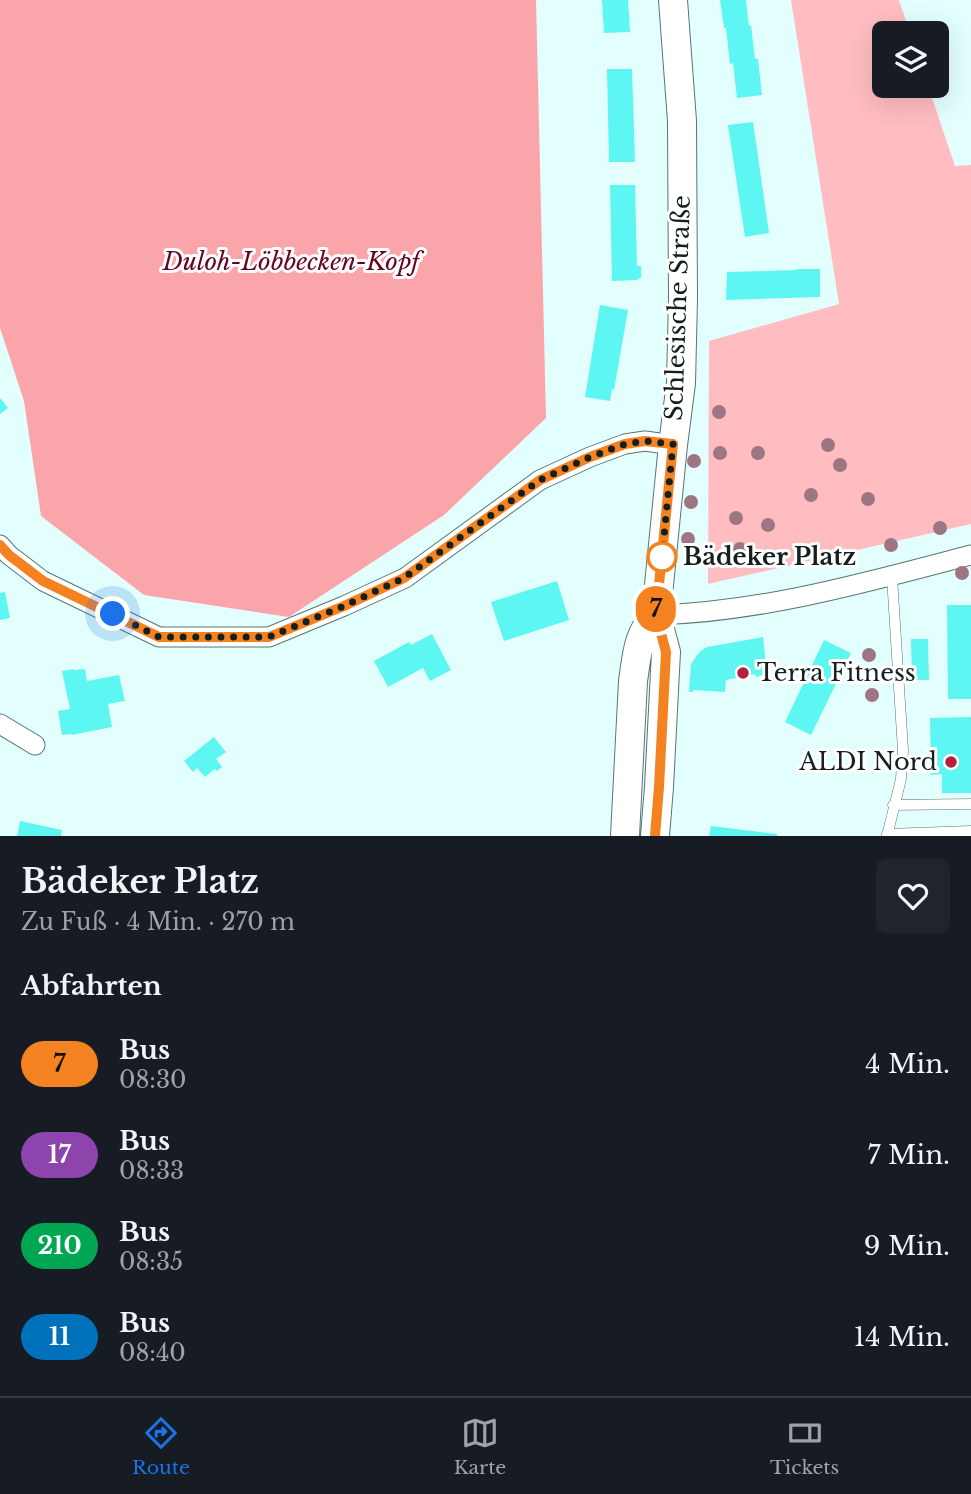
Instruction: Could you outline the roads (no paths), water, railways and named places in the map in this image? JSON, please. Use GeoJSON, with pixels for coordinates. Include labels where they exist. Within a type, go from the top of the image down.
{"type":"FeatureCollection","features":[{"type":"Feature","properties":{"kind":"main road","name":"Schlesische Straße"},"geometry":{"type":"LineString","coordinates":[[655,836],[666,652],[656,615],[681,383],[683,299],[682,121],[673,0]]}},
{"type":"Feature","properties":{"kind":"main road","name":"Schlesische Straße"},"geometry":{"type":"LineString","coordinates":[[625,836],[636,658],[642,634],[656,615]]}},
{"type":"Feature","properties":{"kind":"street"},"geometry":{"type":"LineString","coordinates":[[0,545],[43,581],[159,637],[269,637],[404,578],[540,480],[625,444],[645,441],[673,444]]}},
{"type":"Feature","properties":{"kind":"street"},"geometry":{"type":"LineString","coordinates":[[656,615],[708,613],[782,600],[892,577],[971,555]]}},
{"type":"Feature","properties":{"kind":"street"},"geometry":{"type":"LineString","coordinates":[[0,724],[35,745]]}},
{"type":"Feature","properties":{"kind":"lane"},"geometry":{"type":"LineString","coordinates":[[892,577],[903,750],[901,779],[887,835],[971,831]]}},
{"type":"Feature","properties":{"kind":"lane"},"geometry":{"type":"LineString","coordinates":[[893,805],[971,804]]}},
{"type":"Feature","properties":{"kind":"place","name":"Bädeker Platz"},"geometry":{"type":"Point","coordinates":[662,557]}},
{"type":"Feature","properties":{"kind":"place","name":"Terra Fitness"},"geometry":{"type":"Point","coordinates":[743,673]}},
{"type":"Feature","properties":{"kind":"place","name":"ALDI Nord"},"geometry":{"type":"Point","coordinates":[951,762]}},
{"type":"Feature","properties":{"kind":"park label","name":"Duloh-Löbbecken-Kopf"},"geometry":{"type":"Point","coordinates":[291,262]}}]}
